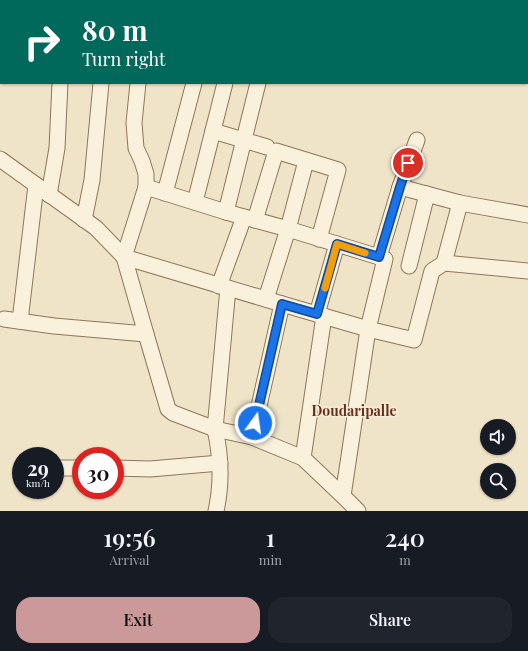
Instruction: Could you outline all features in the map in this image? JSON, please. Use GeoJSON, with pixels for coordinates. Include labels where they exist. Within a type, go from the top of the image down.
{"type":"FeatureCollection","features":[{"type":"Feature","properties":{"kind":"street"},"geometry":{"type":"LineString","coordinates":[[49,195],[57,148],[60,84]]}},
{"type":"Feature","properties":{"kind":"street"},"geometry":{"type":"LineString","coordinates":[[84,220],[92,180],[101,84]]}},
{"type":"Feature","properties":{"kind":"street"},"geometry":{"type":"LineString","coordinates":[[124,257],[146,187],[146,174],[136,148],[134,123],[138,84]]}},
{"type":"Feature","properties":{"kind":"street"},"geometry":{"type":"LineString","coordinates":[[165,193],[194,84]]}},
{"type":"Feature","properties":{"kind":"street"},"geometry":{"type":"LineString","coordinates":[[195,202],[225,84]]}},
{"type":"Feature","properties":{"kind":"street"},"geometry":{"type":"LineString","coordinates":[[226,212],[245,141],[258,84]]}},
{"type":"Feature","properties":{"kind":"street"},"geometry":{"type":"LineString","coordinates":[[213,131],[267,147]]}},
{"type":"Feature","properties":{"kind":"street"},"geometry":{"type":"LineString","coordinates":[[343,496],[368,329],[382,258],[400,187],[416,140]]}},
{"type":"Feature","properties":{"kind":"street"},"geometry":{"type":"LineString","coordinates":[[216,511],[220,483],[220,464],[215,429],[224,287],[249,218],[276,151],[338,170],[319,239]]}},
{"type":"Feature","properties":{"kind":"street"},"geometry":{"type":"LineString","coordinates":[[0,159],[96,228],[124,257],[168,410],[215,429],[252,437],[303,458],[358,511]]}},
{"type":"Feature","properties":{"kind":"street"},"geometry":{"type":"LineString","coordinates":[[266,299],[288,229],[306,161]]}},
{"type":"Feature","properties":{"kind":"street"},"geometry":{"type":"LineString","coordinates":[[20,321],[36,185]]}},
{"type":"Feature","properties":{"kind":"street"},"geometry":{"type":"LineString","coordinates":[[146,187],[409,266],[528,271]]}},
{"type":"Feature","properties":{"kind":"street"},"geometry":{"type":"LineString","coordinates":[[400,187],[460,204],[528,215]]}},
{"type":"Feature","properties":{"kind":"street"},"geometry":{"type":"LineString","coordinates":[[409,266],[427,194]]}},
{"type":"Feature","properties":{"kind":"street"},"geometry":{"type":"LineString","coordinates":[[124,257],[368,329],[414,340],[460,204]]}},
{"type":"Feature","properties":{"kind":"street"},"geometry":{"type":"LineString","coordinates":[[303,458],[321,315],[337,244]]}},
{"type":"Feature","properties":{"kind":"street"},"geometry":{"type":"LineString","coordinates":[[252,437],[282,304]]}},
{"type":"Feature","properties":{"kind":"street"},"geometry":{"type":"LineString","coordinates":[[4,319],[54,326],[146,334]]}},
{"type":"Feature","properties":{"kind":"street"},"geometry":{"type":"LineString","coordinates":[[124,468],[150,469],[220,464]]}},
{"type":"Feature","properties":{"kind":"slow traffic"},"geometry":{"type":"LineString","coordinates":[[325,288],[337,244],[365,253]]}},
{"type":"Feature","properties":{"kind":"district","name":"Doudaripalle"},"geometry":{"type":"Point","coordinates":[354,411]}},
{"type":"Feature","properties":{"kind":"route"},"geometry":{"type":"LineString","coordinates":[[255,423],[282,304],[317,314],[337,244],[379,257],[408,163]]}}]}
